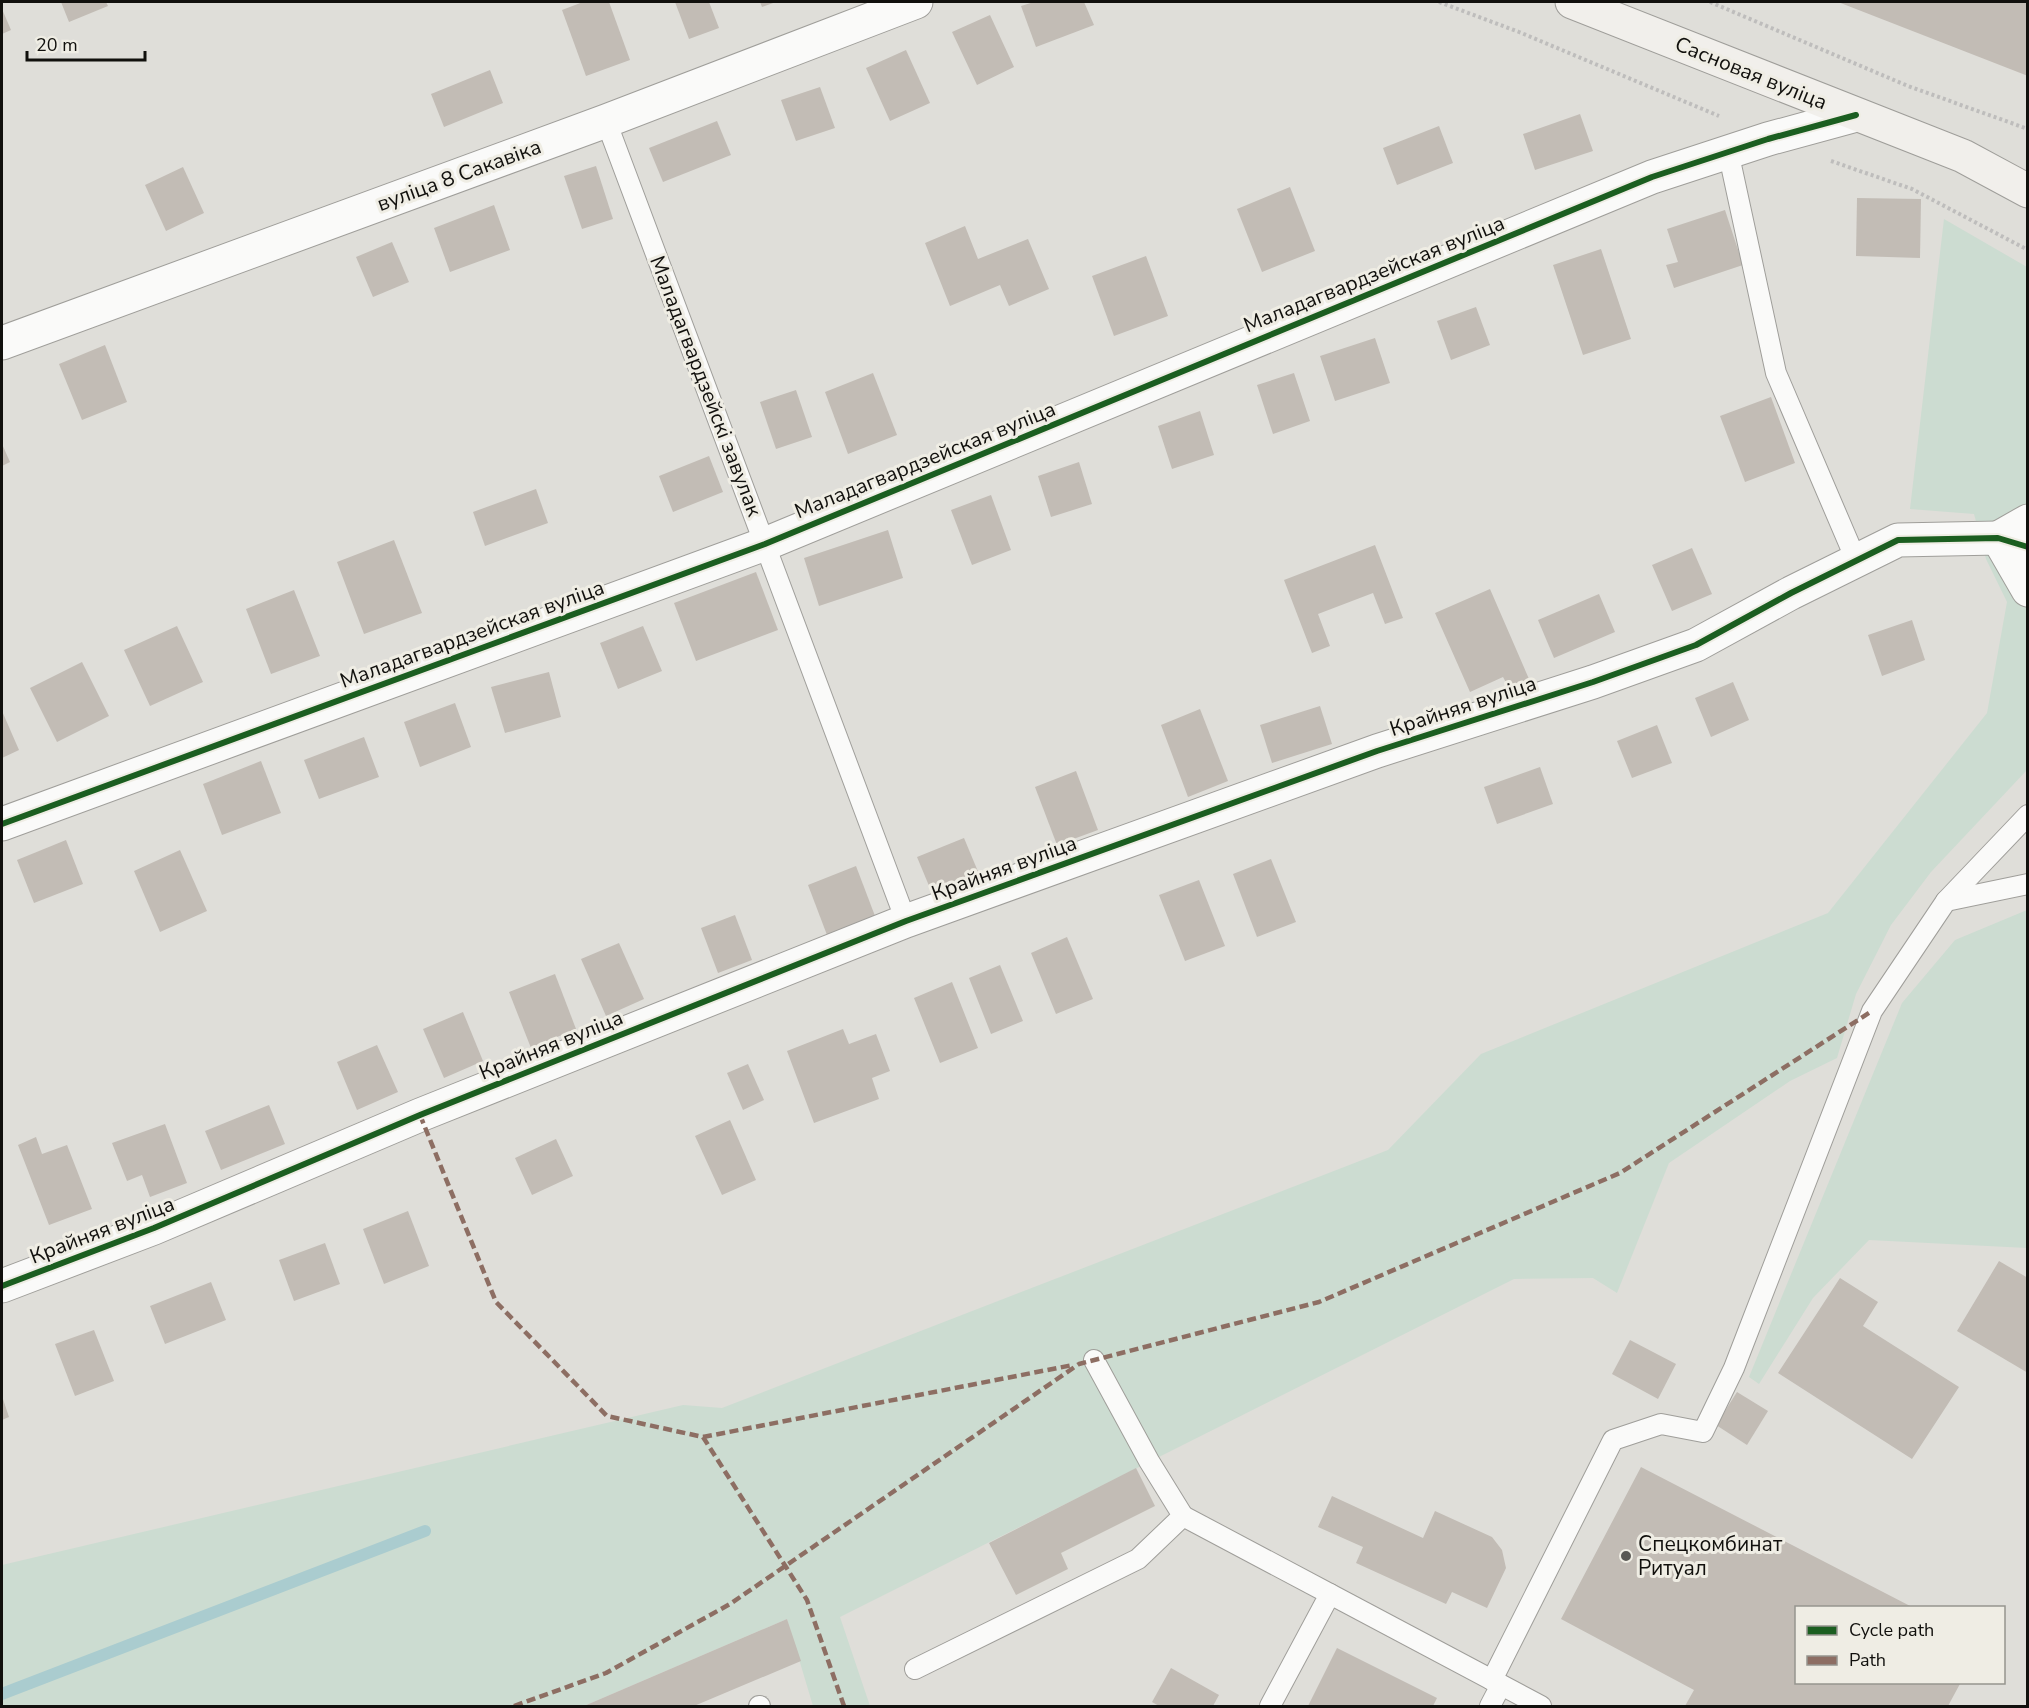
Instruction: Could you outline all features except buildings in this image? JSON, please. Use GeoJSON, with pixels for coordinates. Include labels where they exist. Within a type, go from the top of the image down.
{"type":"FeatureCollection","features":[{"type":"Feature","properties":{"kind":"main road","name":"Сасновая вуліца"},"geometry":{"type":"LineString","coordinates":[[1587,4],[1856,115],[1963,156],[2028,191]]}},
{"type":"Feature","properties":{"kind":"street","name":"вуліца 8 Сакавіка"},"geometry":{"type":"LineString","coordinates":[[2,343],[606,121],[915,2]]}},
{"type":"Feature","properties":{"kind":"street","name":"Маладагвардзейская вуліца"},"geometry":{"type":"LineString","coordinates":[[2,824],[765,544],[1652,177],[1768,139],[1856,115]]}},
{"type":"Feature","properties":{"kind":"street","name":"Крайняя вуліца"},"geometry":{"type":"LineString","coordinates":[[2,1286],[154,1228],[420,1115],[906,921],[1377,751],[1593,682],[1696,645],[1791,593],[1898,540],[2013,542],[2028,521]]}},
{"type":"Feature","properties":{"kind":"street"},"geometry":{"type":"LineString","coordinates":[[2013,542],[2028,590]]}},
{"type":"Feature","properties":{"kind":"lane","name":"Маладагвардзейскі завулак"},"geometry":{"type":"LineString","coordinates":[[606,121],[906,921]]}},
{"type":"Feature","properties":{"kind":"lane"},"geometry":{"type":"LineString","coordinates":[[1728,152],[1776,373],[1856,560]]}},
{"type":"Feature","properties":{"kind":"lane"},"geometry":{"type":"LineString","coordinates":[[1490,1707],[1496,1682],[1612,1440],[1661,1424],[1703,1432],[1734,1368],[1872,1011],[1946,902],[2028,815]]}},
{"type":"Feature","properties":{"kind":"lane"},"geometry":{"type":"LineString","coordinates":[[1946,902],[2028,884]]}},
{"type":"Feature","properties":{"kind":"lane"},"geometry":{"type":"LineString","coordinates":[[1094,1360],[1149,1461],[1183,1516],[1541,1707]]}},
{"type":"Feature","properties":{"kind":"lane"},"geometry":{"type":"LineString","coordinates":[[915,1669],[1138,1559],[1183,1516]]}},
{"type":"Feature","properties":{"kind":"lane"},"geometry":{"type":"LineString","coordinates":[[1270,1707],[1330,1594]]}},
{"type":"Feature","properties":{"kind":"path"},"geometry":{"type":"LineString","coordinates":[[1439,2],[1530,36],[1699,107],[1768,139]]}},
{"type":"Feature","properties":{"kind":"path"},"geometry":{"type":"LineString","coordinates":[[1710,2],[1908,86],[2028,129]]}},
{"type":"Feature","properties":{"kind":"path"},"geometry":{"type":"LineString","coordinates":[[1823,158],[1912,189],[2028,250]]}},
{"type":"Feature","properties":{"kind":"green space"},"geometry":{"type":"Polygon","coordinates":[[[1944,219],[2027,267],[2027,770],[1931,872],[1891,925],[1856,994],[1837,1058],[1790,1081],[1669,1163],[1617,1293],[1593,1278],[1514,1279],[840,1617],[870,1706],[813,1706],[787,1619],[584,1706],[2,1706],[2,1565],[683,1405],[722,1408],[1388,1150],[1481,1054],[1828,913],[1987,713],[2007,602],[1986,559],[1974,514],[1910,509],[1944,219]]]}},
{"type":"Feature","properties":{"kind":"green space"},"geometry":{"type":"Polygon","coordinates":[[[2027,910],[2027,1248],[1869,1240],[1813,1298],[1759,1384],[1749,1377],[1902,1003],[1955,940],[2027,910]]]}},
{"type":"Feature","properties":{"kind":"waterway"},"geometry":{"type":"LineString","coordinates":[[2,1694],[425,1531]]}},
{"type":"Feature","properties":{"kind":"marked path"},"geometry":{"type":"LineString","coordinates":[[514,1706],[606,1673],[730,1604],[1079,1364],[1319,1302],[1620,1173],[1872,1011]]}},
{"type":"Feature","properties":{"kind":"marked path"},"geometry":{"type":"LineString","coordinates":[[420,1115],[496,1302],[607,1416],[703,1437],[807,1600],[844,1706]]}},
{"type":"Feature","properties":{"kind":"marked path"},"geometry":{"type":"LineString","coordinates":[[703,1437],[1073,1365]]}},
{"type":"Feature","properties":{"kind":"cycle path"},"geometry":{"type":"LineString","coordinates":[[2,824],[765,544],[1652,177],[1768,139],[1856,115]]}},
{"type":"Feature","properties":{"kind":"cycle path"},"geometry":{"type":"LineString","coordinates":[[2,1286],[154,1228],[420,1115],[906,921],[1377,751],[1593,682],[1696,645],[1791,593],[1898,540],[1998,538],[2028,547]]}},
{"type":"Feature","properties":{"kind":"place","name":"Спецкомбинат Ритуал"},"geometry":{"type":"Point","coordinates":[1626,1556]}}]}
